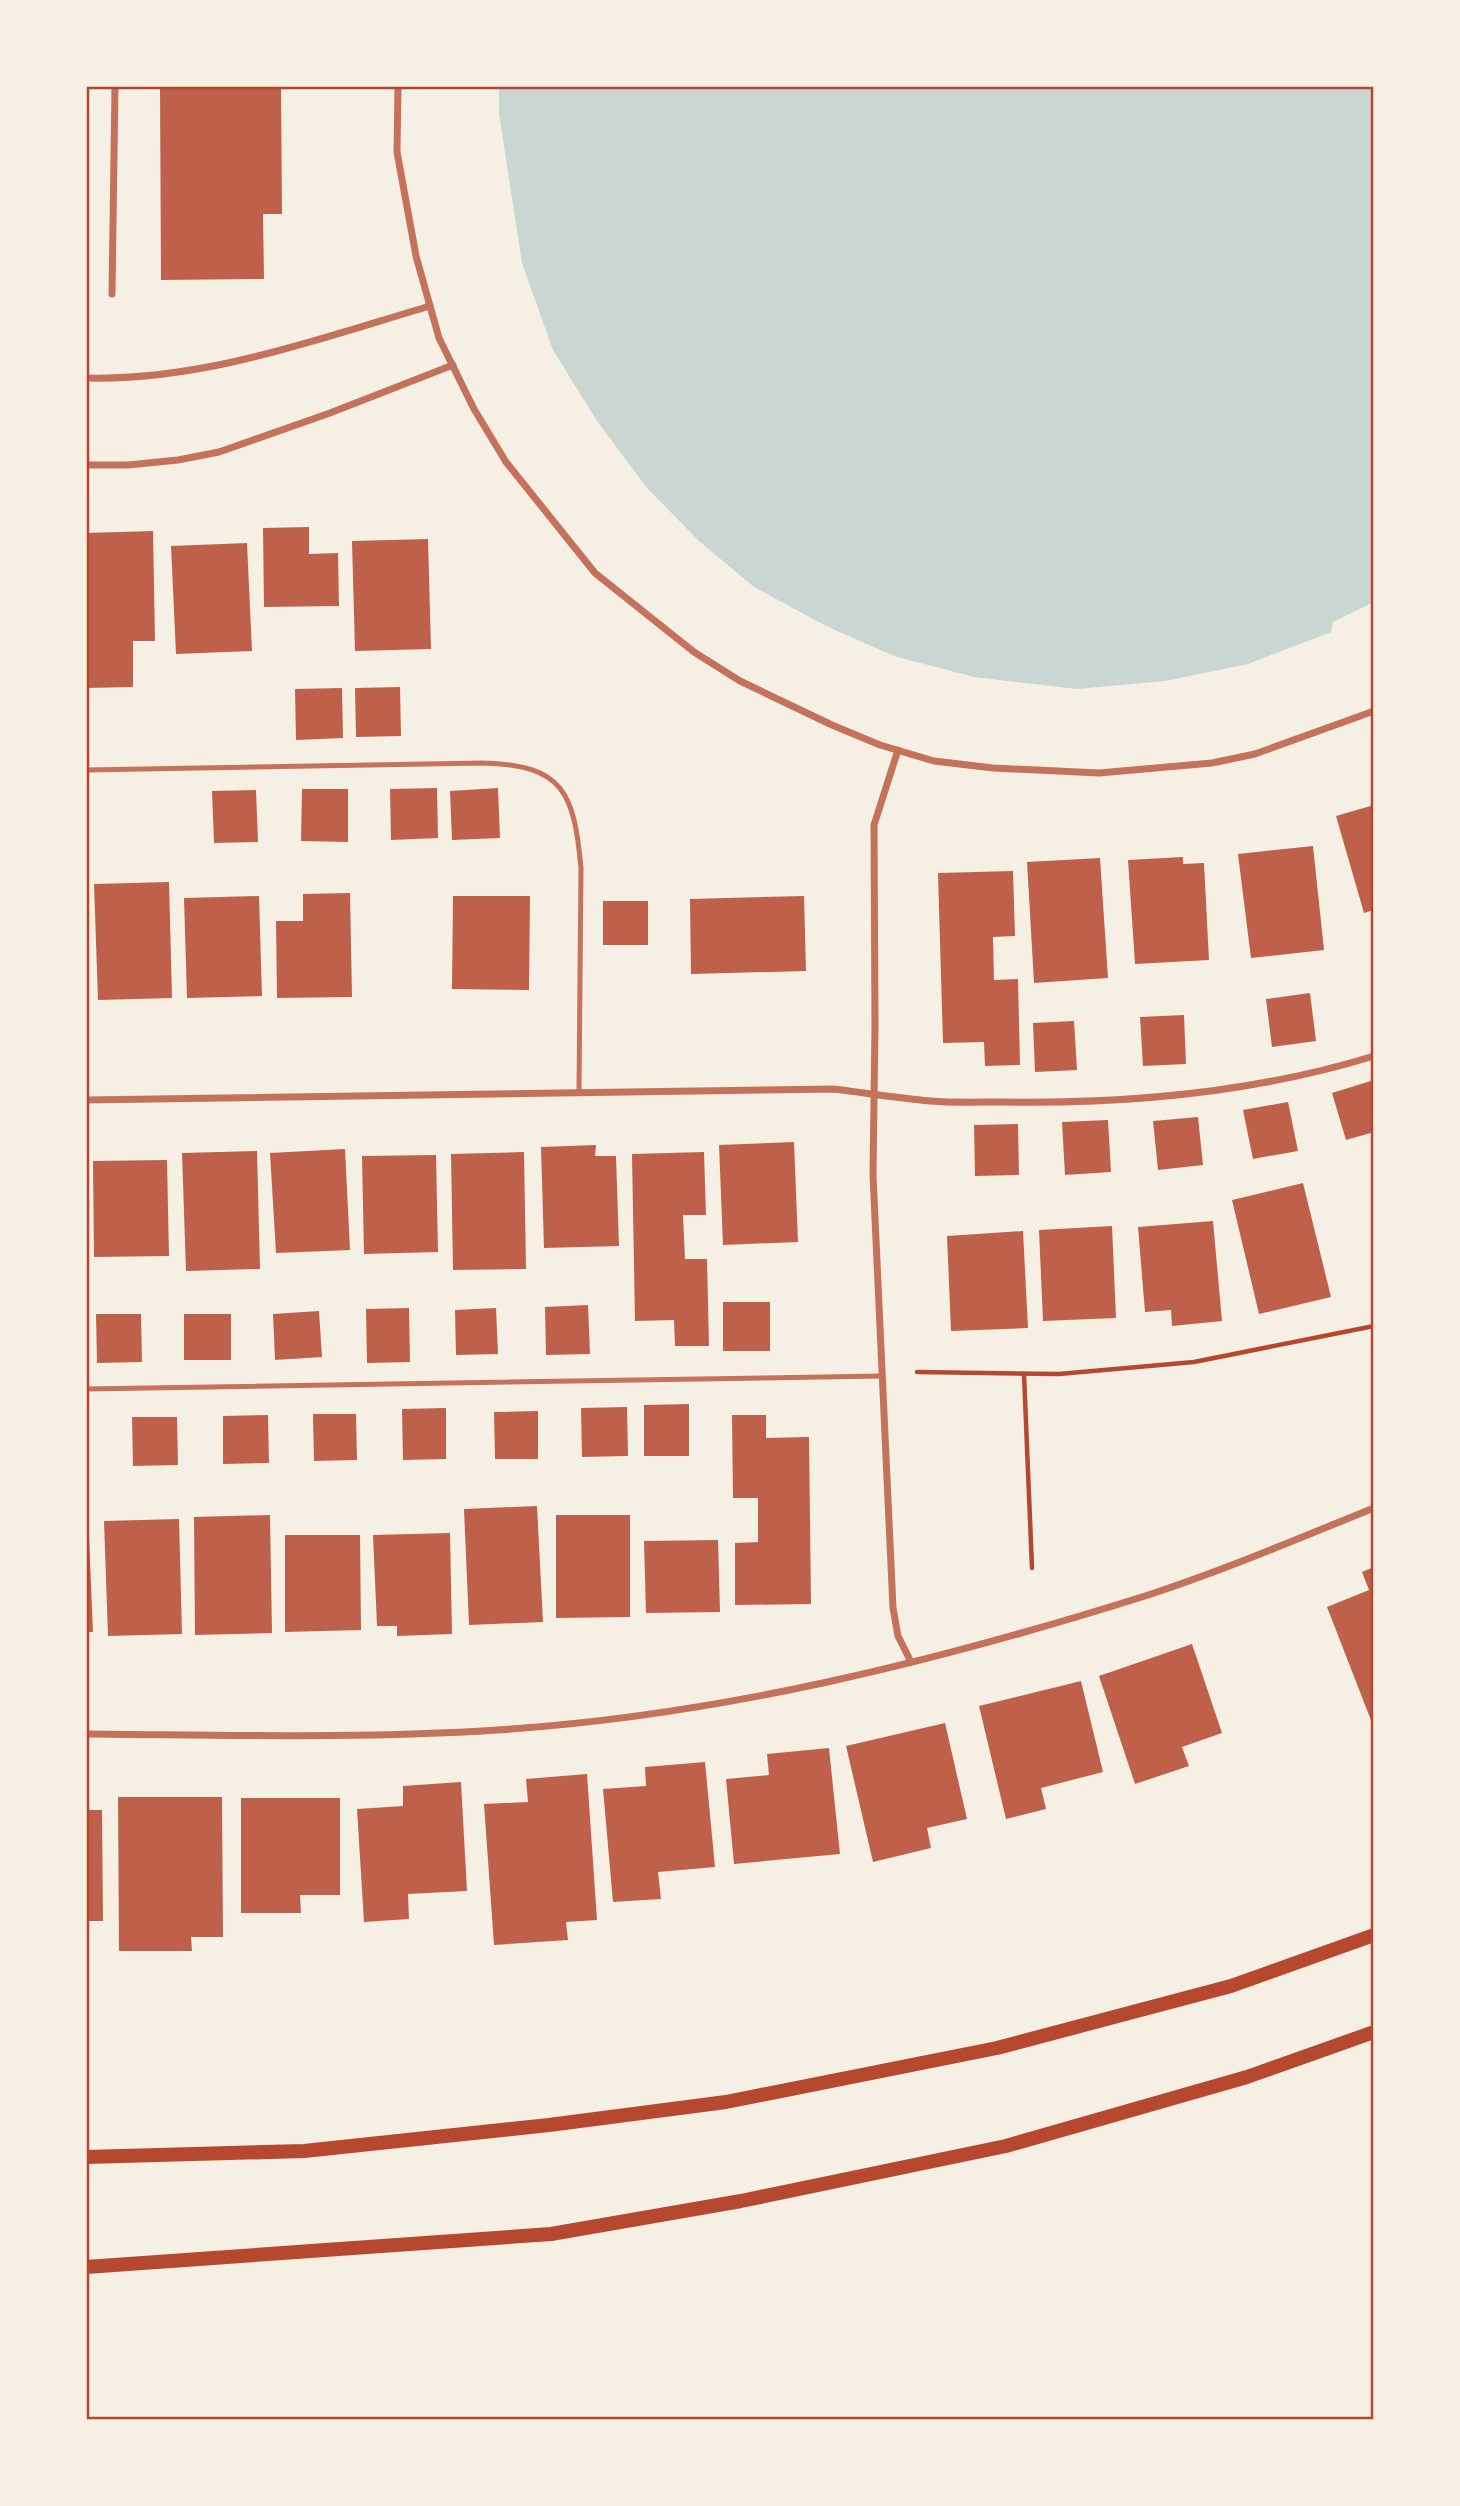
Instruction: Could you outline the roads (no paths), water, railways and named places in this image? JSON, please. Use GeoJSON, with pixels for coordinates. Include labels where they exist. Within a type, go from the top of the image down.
{"type":"FeatureCollection","features":[{"type":"Feature","properties":{"kind":"main road"},"geometry":{"type":"LineString","coordinates":[[86,2157],[304,2151],[549,2125],[726,2102],[997,2048],[1231,1986],[1374,1935]]}},
{"type":"Feature","properties":{"kind":"main road"},"geometry":{"type":"LineString","coordinates":[[86,2267],[551,2234],[741,2201],[1006,2146],[1247,2077],[1374,2032]]}},
{"type":"Feature","properties":{"kind":"street"},"geometry":{"type":"LineString","coordinates":[[112,294],[115,86]]}},
{"type":"Feature","properties":{"kind":"street"},"geometry":{"type":"LineString","coordinates":[[398,86],[397,152],[416,257],[439,338],[474,409],[506,463],[595,573],[694,652],[740,681],[832,725],[934,761],[993,768],[1099,773],[1212,763],[1255,754],[1374,711]]}},
{"type":"Feature","properties":{"kind":"street"},"geometry":{"type":"LineString","coordinates":[[86,378],[111,379],[180,373],[247,359],[430,306]]}},
{"type":"Feature","properties":{"kind":"street"},"geometry":{"type":"LineString","coordinates":[[86,465],[128,465],[178,460],[219,452],[330,413],[453,365]]}},
{"type":"Feature","properties":{"kind":"street"},"geometry":{"type":"LineString","coordinates":[[898,750],[874,825],[873,1175],[893,1608],[898,1636],[911,1662]]}},
{"type":"Feature","properties":{"kind":"street"},"geometry":{"type":"LineString","coordinates":[[86,1100],[834,1089],[930,1101],[1049,1103],[1192,1094],[1264,1083],[1374,1056]]}},
{"type":"Feature","properties":{"kind":"street"},"geometry":{"type":"LineString","coordinates":[[86,1734],[406,1734],[499,1730],[669,1711],[790,1692],[911,1662],[1147,1595],[1374,1507]]}},
{"type":"Feature","properties":{"kind":"lane"},"geometry":{"type":"LineString","coordinates":[[86,770],[483,763],[515,764],[538,771],[558,784],[570,806],[578,831],[581,868],[579,1092]]}},
{"type":"Feature","properties":{"kind":"lane"},"geometry":{"type":"LineString","coordinates":[[86,1389],[882,1376]]}}]}
